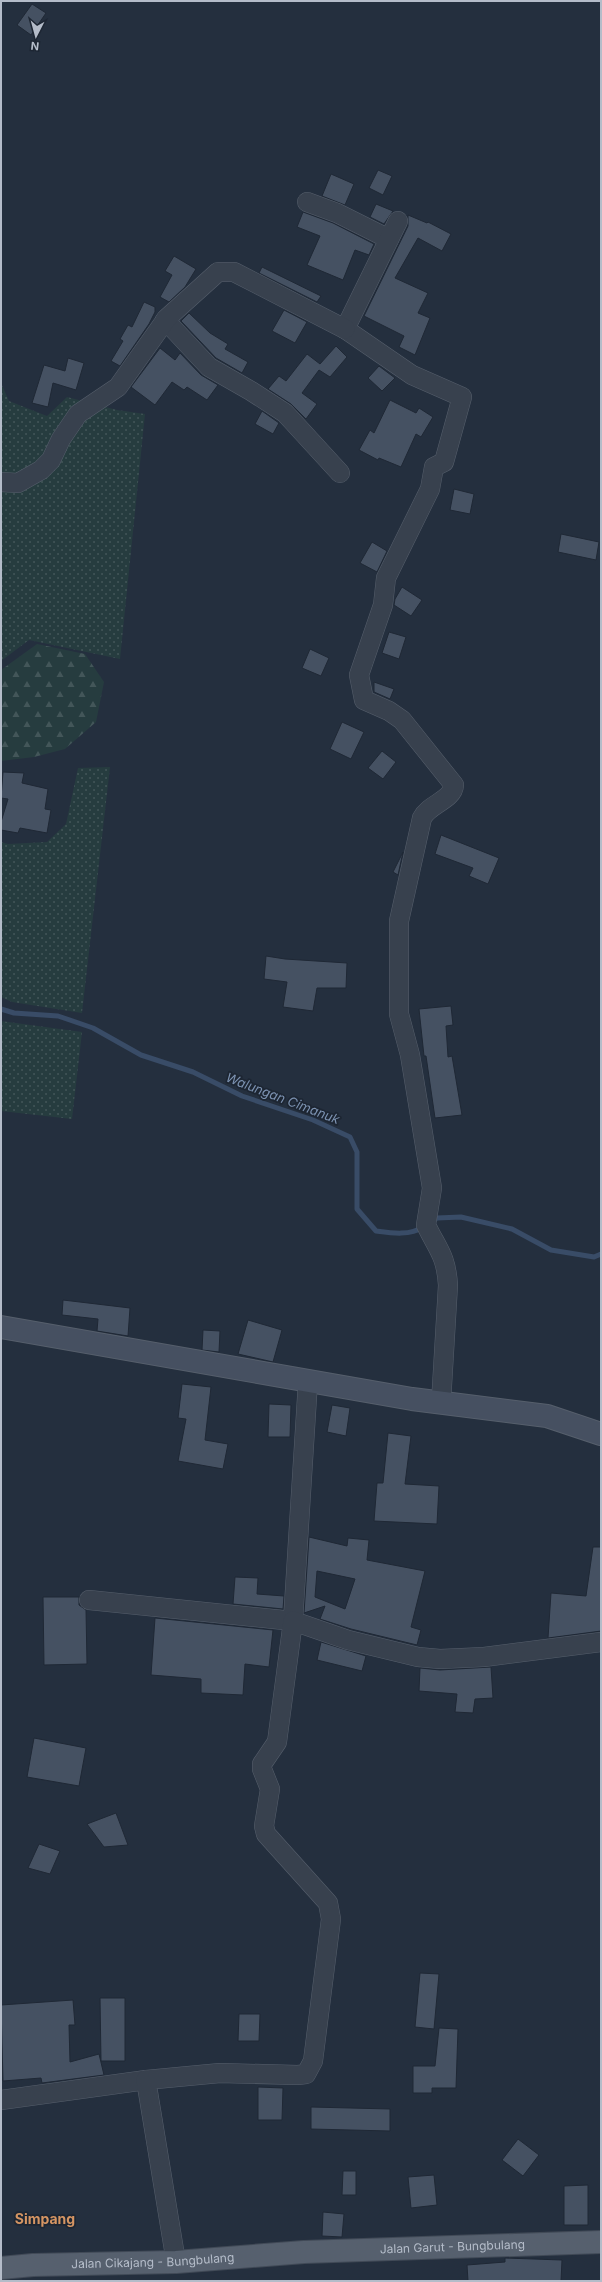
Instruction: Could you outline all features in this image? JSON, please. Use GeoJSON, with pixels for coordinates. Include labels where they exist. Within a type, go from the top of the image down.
{"type":"FeatureCollection","features":[{"type":"Feature","properties":{"kind":"main road","name":"Jalan Garut - Bungbulang"},"geometry":{"type":"LineString","coordinates":[[304,2252],[601,2242]]}},
{"type":"Feature","properties":{"kind":"main road","name":"Jalan Cikajang - Bungbulang"},"geometry":{"type":"LineString","coordinates":[[2,2264],[33,2265],[176,2262],[304,2252]]}},
{"type":"Feature","properties":{"kind":"street"},"geometry":{"type":"LineString","coordinates":[[307,202],[337,213],[389,239]]}},
{"type":"Feature","properties":{"kind":"street"},"geometry":{"type":"LineString","coordinates":[[345,329],[398,221]]}},
{"type":"Feature","properties":{"kind":"street"},"geometry":{"type":"LineString","coordinates":[[1,482],[18,483],[41,470],[51,460],[61,439],[78,414],[118,387],[165,320],[218,272],[234,272],[345,329],[412,375],[462,397],[444,462],[434,466],[430,489],[386,578],[383,605],[359,675],[362,690],[367,702],[389,711],[402,720],[454,785],[451,793],[426,811],[422,818],[400,921],[399,1014],[410,1054],[432,1188],[426,1225],[437,1242],[447,1272],[448,1284],[441,1403]]}},
{"type":"Feature","properties":{"kind":"street"},"geometry":{"type":"LineString","coordinates":[[165,320],[209,367],[251,390],[285,413],[340,473]]}},
{"type":"Feature","properties":{"kind":"street"},"geometry":{"type":"LineString","coordinates":[[1,1327],[441,1403],[547,1416],[601,1434]]}},
{"type":"Feature","properties":{"kind":"street"},"geometry":{"type":"LineString","coordinates":[[1,2100],[146,2080],[220,2073],[298,2075],[306,2074],[310,2069],[331,1919],[330,1910],[328,1903],[264,1830],[270,1788],[262,1769],[262,1764],[278,1735],[293,1621],[308,1381]]}},
{"type":"Feature","properties":{"kind":"street"},"geometry":{"type":"LineString","coordinates":[[89,1600],[293,1621],[348,1640],[418,1657],[440,1659],[484,1657],[601,1642]]}},
{"type":"Feature","properties":{"kind":"street"},"geometry":{"type":"LineString","coordinates":[[146,2080],[176,2262]]}},
{"type":"Feature","properties":{"kind":"green space"},"geometry":{"type":"Polygon","coordinates":[[[1,383],[9,401],[47,416],[67,397],[117,410],[145,414],[120,659],[29,640],[1,661],[1,383]]]}},
{"type":"Feature","properties":{"kind":"green space"},"geometry":{"type":"Polygon","coordinates":[[[37,644],[85,654],[104,682],[96,722],[65,749],[34,757],[1,761],[1,670],[37,644]]]}},
{"type":"Feature","properties":{"kind":"green space"},"geometry":{"type":"Polygon","coordinates":[[[110,767],[82,1013],[12,1002],[1,997],[1,842],[8,844],[47,842],[66,824],[78,768],[110,767]]]}},
{"type":"Feature","properties":{"kind":"green space"},"geometry":{"type":"Polygon","coordinates":[[[1,1021],[82,1032],[72,1119],[1,1111],[1,1021]]]}},
{"type":"Feature","properties":{"kind":"building"},"geometry":{"type":"Polygon","coordinates":[[[32,4],[46,13],[31,35],[17,25],[32,4]]]}},
{"type":"Feature","properties":{"kind":"building"},"geometry":{"type":"Polygon","coordinates":[[[378,170],[392,176],[383,195],[369,188],[378,170]]]}},
{"type":"Feature","properties":{"kind":"building"},"geometry":{"type":"Polygon","coordinates":[[[331,174],[354,184],[345,205],[322,196],[331,174]]]}},
{"type":"Feature","properties":{"kind":"building"},"geometry":{"type":"Polygon","coordinates":[[[376,204],[393,211],[384,224],[370,217],[376,204]]]}},
{"type":"Feature","properties":{"kind":"building"},"geometry":{"type":"Polygon","coordinates":[[[303,212],[333,223],[374,244],[369,255],[355,250],[343,280],[307,265],[320,236],[297,227],[303,212]]]}},
{"type":"Feature","properties":{"kind":"building"},"geometry":{"type":"Polygon","coordinates":[[[408,215],[427,223],[428,222],[451,234],[442,251],[418,238],[395,278],[428,293],[418,313],[430,318],[415,355],[399,347],[404,336],[364,316],[408,226],[408,215]]]}},
{"type":"Feature","properties":{"kind":"building"},"geometry":{"type":"Polygon","coordinates":[[[174,256],[196,269],[185,287],[169,302],[160,297],[172,275],[165,271],[174,256]]]}},
{"type":"Feature","properties":{"kind":"building"},"geometry":{"type":"Polygon","coordinates":[[[262,267],[321,296],[317,302],[259,273],[262,267]]]}},
{"type":"Feature","properties":{"kind":"building"},"geometry":{"type":"Polygon","coordinates":[[[144,302],[155,307],[155,312],[149,324],[120,366],[111,361],[123,341],[120,339],[128,325],[132,327],[144,302]]]}},
{"type":"Feature","properties":{"kind":"building"},"geometry":{"type":"Polygon","coordinates":[[[284,310],[307,322],[295,343],[272,331],[284,310]]]}},
{"type":"Feature","properties":{"kind":"building"},"geometry":{"type":"Polygon","coordinates":[[[189,313],[210,333],[228,344],[225,349],[248,362],[242,373],[216,358],[181,321],[189,313]]]}},
{"type":"Feature","properties":{"kind":"building"},"geometry":{"type":"Polygon","coordinates":[[[336,346],[347,357],[330,377],[319,370],[302,393],[317,404],[306,419],[291,404],[268,389],[279,376],[286,381],[307,354],[320,364],[336,346]]]}},
{"type":"Feature","properties":{"kind":"building"},"geometry":{"type":"Polygon","coordinates":[[[160,348],[175,360],[180,353],[201,375],[218,385],[207,400],[187,387],[184,390],[172,382],[155,405],[131,387],[160,348]]]}},
{"type":"Feature","properties":{"kind":"building"},"geometry":{"type":"Polygon","coordinates":[[[68,358],[84,363],[76,390],[53,383],[48,407],[32,403],[44,365],[65,371],[68,358]]]}},
{"type":"Feature","properties":{"kind":"building"},"geometry":{"type":"Polygon","coordinates":[[[379,366],[395,378],[382,391],[368,378],[379,366]]]}},
{"type":"Feature","properties":{"kind":"building"},"geometry":{"type":"Polygon","coordinates":[[[390,400],[416,413],[419,408],[433,417],[421,437],[416,434],[401,467],[379,458],[378,460],[359,450],[370,430],[374,433],[390,400]]]}},
{"type":"Feature","properties":{"kind":"building"},"geometry":{"type":"Polygon","coordinates":[[[262,411],[279,423],[273,434],[255,424],[262,411]]]}},
{"type":"Feature","properties":{"kind":"building"},"geometry":{"type":"Polygon","coordinates":[[[454,489],[474,494],[470,514],[450,510],[454,489]]]}},
{"type":"Feature","properties":{"kind":"building"},"geometry":{"type":"Polygon","coordinates":[[[561,534],[599,542],[596,560],[558,552],[561,534]]]}},
{"type":"Feature","properties":{"kind":"building"},"geometry":{"type":"Polygon","coordinates":[[[372,542],[387,551],[377,572],[360,563],[372,542]]]}},
{"type":"Feature","properties":{"kind":"building"},"geometry":{"type":"Polygon","coordinates":[[[402,587],[422,600],[411,616],[394,605],[395,599],[402,587]]]}},
{"type":"Feature","properties":{"kind":"building"},"geometry":{"type":"Polygon","coordinates":[[[389,632],[406,637],[399,659],[382,653],[389,632]]]}},
{"type":"Feature","properties":{"kind":"building"},"geometry":{"type":"Polygon","coordinates":[[[310,649],[329,658],[321,676],[302,668],[310,649]]]}},
{"type":"Feature","properties":{"kind":"building"},"geometry":{"type":"Polygon","coordinates":[[[374,682],[394,689],[390,699],[374,692],[374,682]]]}},
{"type":"Feature","properties":{"kind":"building"},"geometry":{"type":"Polygon","coordinates":[[[342,722],[364,732],[351,759],[330,749],[342,722]]]}},
{"type":"Feature","properties":{"kind":"building"},"geometry":{"type":"Polygon","coordinates":[[[382,751],[396,762],[383,779],[368,768],[382,751]]]}},
{"type":"Feature","properties":{"kind":"building"},"geometry":{"type":"Polygon","coordinates":[[[3,772],[24,773],[22,783],[48,789],[45,809],[51,810],[47,833],[20,828],[18,833],[1,830],[1,822],[8,799],[1,798],[3,772]]]}},
{"type":"Feature","properties":{"kind":"building"},"geometry":{"type":"Polygon","coordinates":[[[441,835],[499,858],[488,884],[469,876],[473,868],[435,854],[441,835]]]}},
{"type":"Feature","properties":{"kind":"building"},"geometry":{"type":"Polygon","coordinates":[[[403,852],[398,875],[393,872],[403,852]]]}},
{"type":"Feature","properties":{"kind":"building"},"geometry":{"type":"Polygon","coordinates":[[[266,956],[285,959],[347,963],[346,988],[317,988],[313,1011],[283,1007],[287,982],[264,979],[266,956]]]}},
{"type":"Feature","properties":{"kind":"building"},"geometry":{"type":"Polygon","coordinates":[[[451,1006],[453,1025],[446,1026],[448,1057],[452,1056],[462,1115],[435,1118],[426,1056],[424,1056],[419,1009],[451,1006]]]}},
{"type":"Feature","properties":{"kind":"building"},"geometry":{"type":"Polygon","coordinates":[[[63,1300],[130,1308],[128,1336],[97,1331],[98,1319],[62,1315],[63,1300]]]}},
{"type":"Feature","properties":{"kind":"building"},"geometry":{"type":"Polygon","coordinates":[[[248,1320],[282,1330],[273,1362],[238,1354],[248,1320]]]}},
{"type":"Feature","properties":{"kind":"building"},"geometry":{"type":"Polygon","coordinates":[[[203,1330],[220,1331],[219,1352],[202,1350],[203,1330]]]}},
{"type":"Feature","properties":{"kind":"building"},"geometry":{"type":"Polygon","coordinates":[[[182,1384],[211,1387],[205,1440],[228,1444],[223,1469],[178,1461],[186,1419],[178,1418],[182,1384]]]}},
{"type":"Feature","properties":{"kind":"building"},"geometry":{"type":"Polygon","coordinates":[[[269,1404],[291,1405],[290,1437],[268,1437],[269,1404]]]}},
{"type":"Feature","properties":{"kind":"building"},"geometry":{"type":"Polygon","coordinates":[[[332,1405],[350,1408],[346,1436],[327,1432],[332,1405]]]}},
{"type":"Feature","properties":{"kind":"building"},"geometry":{"type":"Polygon","coordinates":[[[388,1433],[411,1436],[405,1484],[439,1486],[437,1524],[374,1521],[377,1483],[383,1483],[388,1433]]]}},
{"type":"Feature","properties":{"kind":"building"},"geometry":{"type":"Polygon","coordinates":[[[309,1537],[347,1546],[348,1538],[369,1540],[367,1560],[425,1571],[411,1627],[421,1630],[417,1645],[351,1629],[320,1619],[325,1606],[304,1613],[309,1537]],[[317,1571],[315,1597],[345,1609],[355,1579],[317,1571]]]}},
{"type":"Feature","properties":{"kind":"building"},"geometry":{"type":"Polygon","coordinates":[[[593,1547],[601,1547],[601,1631],[548,1638],[551,1593],[586,1596],[593,1547]]]}},
{"type":"Feature","properties":{"kind":"building"},"geometry":{"type":"Polygon","coordinates":[[[235,1577],[258,1578],[257,1594],[284,1596],[283,1609],[233,1604],[235,1577]]]}},
{"type":"Feature","properties":{"kind":"building"},"geometry":{"type":"Polygon","coordinates":[[[43,1597],[79,1597],[79,1605],[86,1610],[87,1664],[44,1665],[43,1597]]]}},
{"type":"Feature","properties":{"kind":"building"},"geometry":{"type":"Polygon","coordinates":[[[155,1618],[273,1630],[269,1667],[245,1664],[243,1695],[201,1693],[201,1679],[151,1675],[155,1618]]]}},
{"type":"Feature","properties":{"kind":"building"},"geometry":{"type":"Polygon","coordinates":[[[321,1642],[366,1656],[362,1671],[317,1660],[321,1642]]]}},
{"type":"Feature","properties":{"kind":"building"},"geometry":{"type":"Polygon","coordinates":[[[491,1667],[493,1698],[475,1699],[473,1713],[455,1712],[457,1694],[419,1691],[420,1668],[440,1670],[491,1667]]]}},
{"type":"Feature","properties":{"kind":"building"},"geometry":{"type":"Polygon","coordinates":[[[34,1738],[86,1748],[79,1786],[27,1777],[34,1738]]]}},
{"type":"Feature","properties":{"kind":"building"},"geometry":{"type":"Polygon","coordinates":[[[116,1813],[128,1845],[104,1847],[87,1824],[116,1813]]]}},
{"type":"Feature","properties":{"kind":"building"},"geometry":{"type":"Polygon","coordinates":[[[39,1844],[60,1851],[50,1874],[28,1868],[39,1844]]]}},
{"type":"Feature","properties":{"kind":"building"},"geometry":{"type":"Polygon","coordinates":[[[420,1973],[439,1974],[434,2029],[415,2027],[420,1973]]]}},
{"type":"Feature","properties":{"kind":"building"},"geometry":{"type":"Polygon","coordinates":[[[100,1998],[125,1998],[125,2061],[101,2061],[100,1998]]]}},
{"type":"Feature","properties":{"kind":"building"},"geometry":{"type":"Polygon","coordinates":[[[73,2000],[75,2025],[69,2025],[70,2062],[99,2054],[104,2075],[42,2083],[41,2078],[3,2081],[1,2005],[73,2000]]]}},
{"type":"Feature","properties":{"kind":"building"},"geometry":{"type":"Polygon","coordinates":[[[239,2014],[260,2014],[259,2041],[238,2041],[239,2014]]]}},
{"type":"Feature","properties":{"kind":"building"},"geometry":{"type":"Polygon","coordinates":[[[439,2028],[458,2029],[456,2088],[432,2088],[432,2093],[413,2093],[413,2066],[435,2066],[439,2028]]]}},
{"type":"Feature","properties":{"kind":"building"},"geometry":{"type":"Polygon","coordinates":[[[258,2087],[283,2088],[282,2120],[258,2120],[258,2087]]]}},
{"type":"Feature","properties":{"kind":"building"},"geometry":{"type":"Polygon","coordinates":[[[311,2107],[390,2109],[390,2131],[311,2129],[311,2107]]]}},
{"type":"Feature","properties":{"kind":"building"},"geometry":{"type":"Polygon","coordinates":[[[518,2139],[539,2155],[523,2176],[502,2160],[518,2139]]]}},
{"type":"Feature","properties":{"kind":"building"},"geometry":{"type":"Polygon","coordinates":[[[343,2171],[356,2171],[356,2195],[342,2195],[343,2171]]]}},
{"type":"Feature","properties":{"kind":"building"},"geometry":{"type":"Polygon","coordinates":[[[434,2175],[437,2205],[411,2208],[408,2177],[434,2175]]]}},
{"type":"Feature","properties":{"kind":"building"},"geometry":{"type":"Polygon","coordinates":[[[588,2185],[588,2225],[564,2225],[564,2186],[588,2185]]]}},
{"type":"Feature","properties":{"kind":"building"},"geometry":{"type":"Polygon","coordinates":[[[323,2212],[344,2214],[342,2237],[322,2236],[323,2212]]]}},
{"type":"Feature","properties":{"kind":"building"},"geometry":{"type":"Polygon","coordinates":[[[505,2258],[562,2260],[561,2281],[468,2281],[467,2265],[505,2262],[505,2258]]]}},
{"type":"Feature","properties":{"kind":"waterway","name":"Walungan Cimanuk"},"geometry":{"type":"LineString","coordinates":[[1,1009],[14,1013],[58,1016],[93,1028],[141,1055],[193,1072],[242,1096],[313,1120],[350,1137],[357,1152],[357,1209],[376,1231],[406,1233],[423,1227]]}},
{"type":"Feature","properties":{"kind":"waterway","name":"Walungan Cimanuk"},"geometry":{"type":"LineString","coordinates":[[432,1221],[437,1218],[461,1217],[512,1229],[551,1250],[594,1257],[601,1254]]}},
{"type":"Feature","properties":{"kind":"district","name":"Simpang"},"geometry":{"type":"Point","coordinates":[45,2219]}}]}
